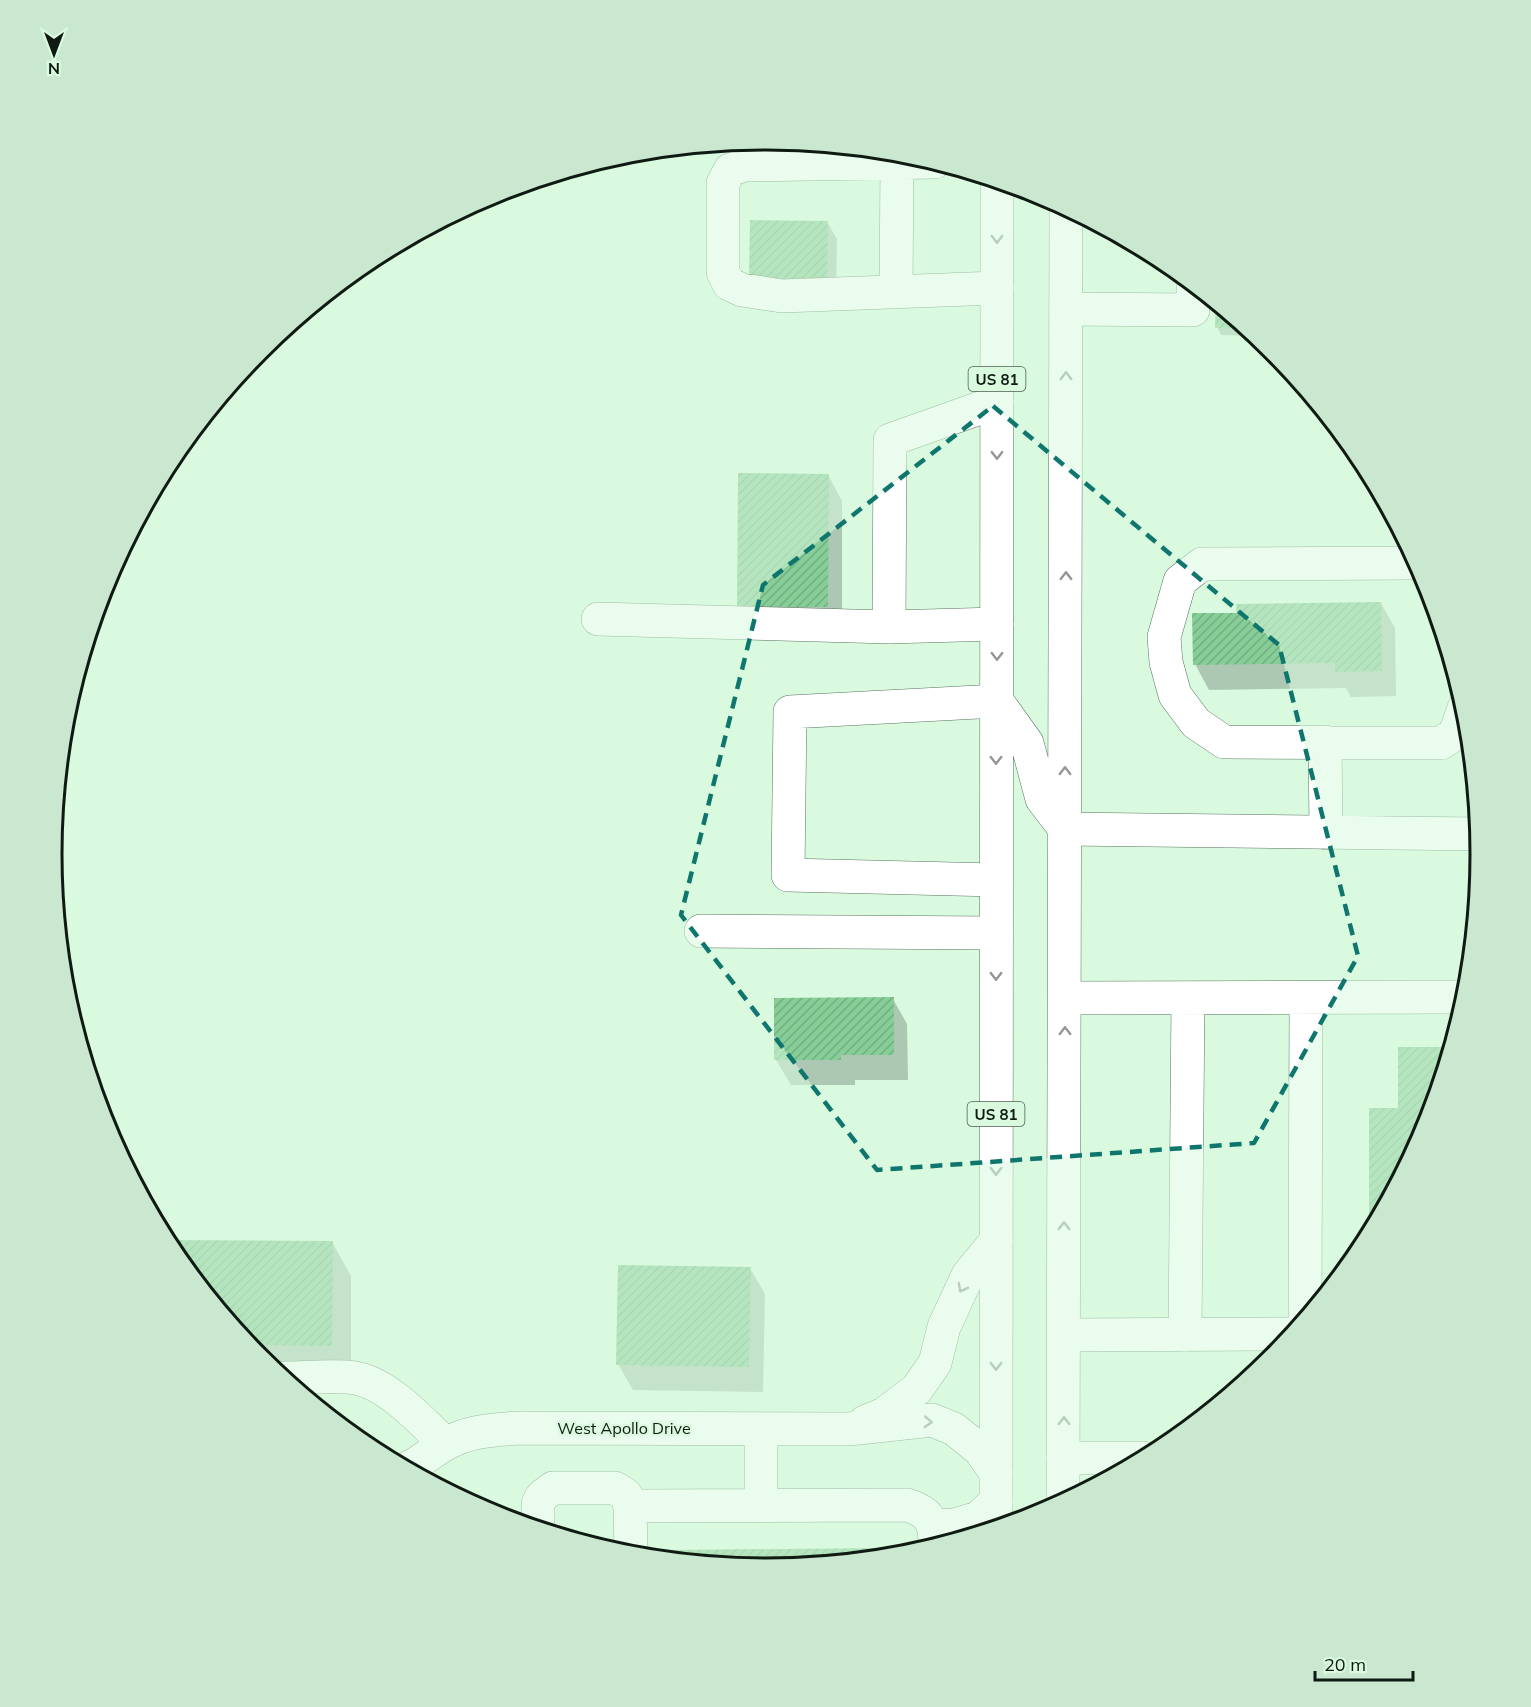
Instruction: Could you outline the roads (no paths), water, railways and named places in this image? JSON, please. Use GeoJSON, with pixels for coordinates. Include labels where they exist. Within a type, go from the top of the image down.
{"type":"FeatureCollection","features":[{"type":"Feature","properties":{"kind":"main road"},"geometry":{"type":"LineString","coordinates":[[896,291],[897,163]]}},
{"type":"Feature","properties":{"kind":"main road"},"geometry":{"type":"LineString","coordinates":[[902,163],[744,165],[730,170],[723,183],[723,272],[729,284],[742,290],[782,296],[997,288]]}},
{"type":"Feature","properties":{"kind":"main road","name":"US 81"},"geometry":{"type":"LineString","coordinates":[[996,1500],[997,189]]}},
{"type":"Feature","properties":{"kind":"main road"},"geometry":{"type":"LineString","coordinates":[[1063,1491],[1066,217]]}},
{"type":"Feature","properties":{"kind":"main road"},"geometry":{"type":"LineString","coordinates":[[1066,309],[1193,310],[1194,295]]}},
{"type":"Feature","properties":{"kind":"main road"},"geometry":{"type":"LineString","coordinates":[[889,627],[891,440],[997,402]]}},
{"type":"Feature","properties":{"kind":"main road"},"geometry":{"type":"LineString","coordinates":[[1407,563],[1202,564],[1180,582],[1164,637],[1166,662],[1175,695],[1196,723],[1224,742],[1441,743],[1455,734],[1458,726]]}},
{"type":"Feature","properties":{"kind":"main road"},"geometry":{"type":"LineString","coordinates":[[598,619],[889,627],[997,624]]}},
{"type":"Feature","properties":{"kind":"main road"},"geometry":{"type":"LineString","coordinates":[[996,880],[788,875],[790,712],[997,701],[1027,743],[1042,799],[1065,829]]}},
{"type":"Feature","properties":{"kind":"main road"},"geometry":{"type":"LineString","coordinates":[[1325,742],[1326,833]]}},
{"type":"Feature","properties":{"kind":"main road"},"geometry":{"type":"LineString","coordinates":[[1065,829],[1469,834]]}},
{"type":"Feature","properties":{"kind":"main road"},"geometry":{"type":"LineString","coordinates":[[701,931],[996,933]]}},
{"type":"Feature","properties":{"kind":"main road"},"geometry":{"type":"LineString","coordinates":[[1065,998],[1455,997]]}},
{"type":"Feature","properties":{"kind":"main road"},"geometry":{"type":"LineString","coordinates":[[1185,1335],[1188,998]]}},
{"type":"Feature","properties":{"kind":"main road"},"geometry":{"type":"LineString","coordinates":[[1305,1306],[1306,998]]}},
{"type":"Feature","properties":{"kind":"main road","name":"West Apollo Drive"},"geometry":{"type":"LineString","coordinates":[[849,1429],[884,1414],[917,1389],[935,1363],[944,1327],[968,1275],[996,1241]]}},
{"type":"Feature","properties":{"kind":"main road"},"geometry":{"type":"LineString","coordinates":[[1064,1335],[1279,1334]]}},
{"type":"Feature","properties":{"kind":"main road"},"geometry":{"type":"LineString","coordinates":[[296,1378],[356,1378],[388,1392],[421,1419],[445,1444]]}},
{"type":"Feature","properties":{"kind":"main road","name":"West Apollo Drive"},"geometry":{"type":"LineString","coordinates":[[415,1464],[445,1444],[479,1431],[518,1428],[849,1429],[932,1420],[954,1429],[980,1450],[996,1500]]}},
{"type":"Feature","properties":{"kind":"main road"},"geometry":{"type":"LineString","coordinates":[[761,1429],[761,1505]]}},
{"type":"Feature","properties":{"kind":"main road"},"geometry":{"type":"LineString","coordinates":[[1063,1458],[1125,1458]]}},
{"type":"Feature","properties":{"kind":"main road"},"geometry":{"type":"LineString","coordinates":[[538,1520],[538,1504],[542,1496],[553,1488],[615,1488],[626,1495],[630,1506],[631,1544]]}},
{"type":"Feature","properties":{"kind":"main road"},"geometry":{"type":"LineString","coordinates":[[630,1506],[907,1505],[926,1515],[935,1536],[954,1525],[978,1518],[996,1500]]}}]}
